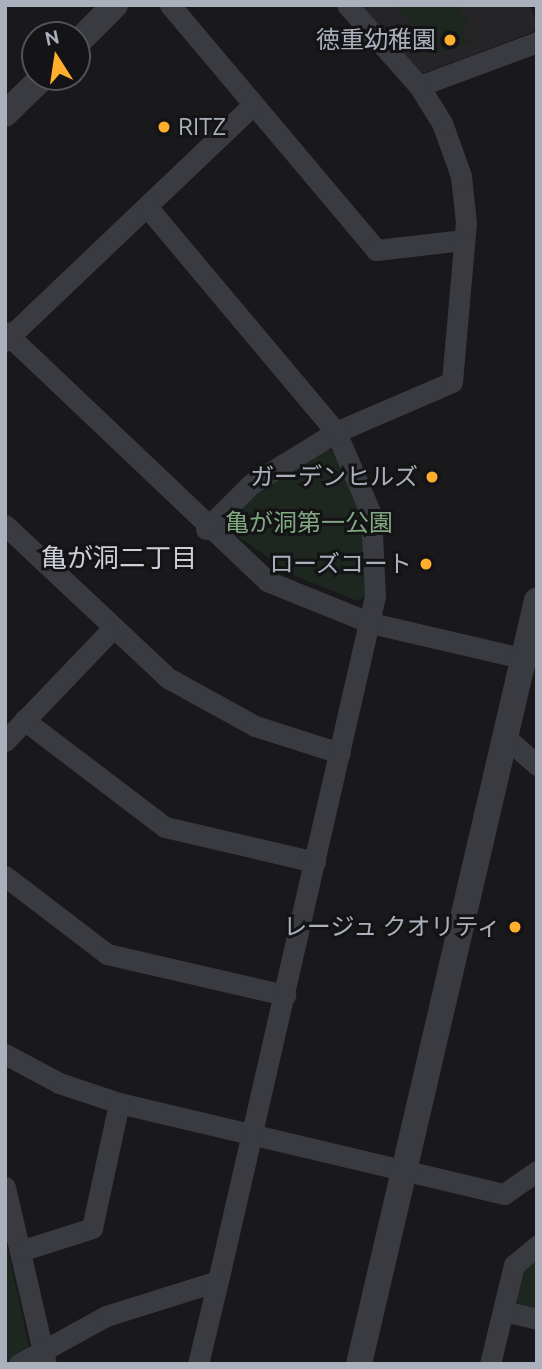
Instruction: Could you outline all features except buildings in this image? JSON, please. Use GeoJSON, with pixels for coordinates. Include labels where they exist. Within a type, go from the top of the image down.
{"type":"FeatureCollection","features":[{"type":"Feature","properties":{"kind":"street"},"geometry":{"type":"LineString","coordinates":[[91,29],[115,5]]}},
{"type":"Feature","properties":{"kind":"street"},"geometry":{"type":"LineString","coordinates":[[170,5],[376,250],[464,240]]}},
{"type":"Feature","properties":{"kind":"street"},"geometry":{"type":"LineString","coordinates":[[206,529],[251,484],[336,432],[452,382],[464,240],[453,149],[419,86],[347,5]]}},
{"type":"Feature","properties":{"kind":"street"},"geometry":{"type":"LineString","coordinates":[[419,86],[537,42]]}},
{"type":"Feature","properties":{"kind":"street"},"geometry":{"type":"LineString","coordinates":[[5,114],[29,91]]}},
{"type":"Feature","properties":{"kind":"street"},"geometry":{"type":"LineString","coordinates":[[253,105],[7,336],[206,529],[286,592],[371,622],[522,658]]}},
{"type":"Feature","properties":{"kind":"street"},"geometry":{"type":"LineString","coordinates":[[147,207],[336,432],[359,475],[375,534],[371,622],[198,1364]]}},
{"type":"Feature","properties":{"kind":"street"},"geometry":{"type":"LineString","coordinates":[[7,532],[111,630],[209,704],[255,726],[340,753]]}},
{"type":"Feature","properties":{"kind":"street"},"geometry":{"type":"LineString","coordinates":[[359,1364],[537,600]]}},
{"type":"Feature","properties":{"kind":"street"},"geometry":{"type":"LineString","coordinates":[[5,741],[111,630]]}},
{"type":"Feature","properties":{"kind":"street"},"geometry":{"type":"LineString","coordinates":[[24,720],[165,827],[315,862]]}},
{"type":"Feature","properties":{"kind":"street"},"geometry":{"type":"LineString","coordinates":[[505,736],[537,765]]}},
{"type":"Feature","properties":{"kind":"street"},"geometry":{"type":"LineString","coordinates":[[5,876],[107,954],[285,995]]}},
{"type":"Feature","properties":{"kind":"street"},"geometry":{"type":"LineString","coordinates":[[5,1054],[59,1083],[120,1103],[406,1167],[504,1194],[537,1171]]}},
{"type":"Feature","properties":{"kind":"street"},"geometry":{"type":"LineString","coordinates":[[20,1251],[92,1227],[120,1103]]}},
{"type":"Feature","properties":{"kind":"street"},"geometry":{"type":"LineString","coordinates":[[5,1187],[44,1358]]}},
{"type":"Feature","properties":{"kind":"street"},"geometry":{"type":"LineString","coordinates":[[491,1364],[514,1265],[537,1246]]}},
{"type":"Feature","properties":{"kind":"street"},"geometry":{"type":"LineString","coordinates":[[19,1364],[44,1358],[107,1315],[218,1281]]}},
{"type":"Feature","properties":{"kind":"street"},"geometry":{"type":"LineString","coordinates":[[503,1311],[537,1319]]}},
{"type":"Feature","properties":{"kind":"shaded area","name":"徳重幼稚園"},"geometry":{"type":"Polygon","coordinates":[[[360,5],[530,5],[537,25],[533,32],[424,73],[416,72],[360,5]]]}},
{"type":"Feature","properties":{"kind":"green space"},"geometry":{"type":"Polygon","coordinates":[[[396,5],[455,5],[470,24],[462,31],[471,43],[435,53],[396,5]]]}},
{"type":"Feature","properties":{"kind":"green space","name":"亀が洞第一公園"},"geometry":{"type":"Polygon","coordinates":[[[324,448],[336,452],[362,516],[366,595],[358,601],[295,576],[229,530],[228,520],[257,490],[324,448]]]}},
{"type":"Feature","properties":{"kind":"green space"},"geometry":{"type":"Polygon","coordinates":[[[5,1237],[29,1346],[27,1355],[5,1362],[5,1237]]]}},
{"type":"Feature","properties":{"kind":"green space"},"geometry":{"type":"Polygon","coordinates":[[[537,1255],[537,1311],[519,1307],[514,1297],[520,1266],[537,1255]]]}},
{"type":"Feature","properties":{"kind":"place","name":"徳重幼稚園"},"geometry":{"type":"Point","coordinates":[450,40]}},
{"type":"Feature","properties":{"kind":"place","name":"RITZ"},"geometry":{"type":"Point","coordinates":[164,127]}},
{"type":"Feature","properties":{"kind":"place","name":"ガーデンヒルズ"},"geometry":{"type":"Point","coordinates":[432,477]}},
{"type":"Feature","properties":{"kind":"place","name":"ローズコート"},"geometry":{"type":"Point","coordinates":[426,564]}},
{"type":"Feature","properties":{"kind":"place","name":"レージュ クオリティ"},"geometry":{"type":"Point","coordinates":[515,927]}},
{"type":"Feature","properties":{"kind":"district","name":"亀が洞二丁目"},"geometry":{"type":"Point","coordinates":[119,558]}}]}
